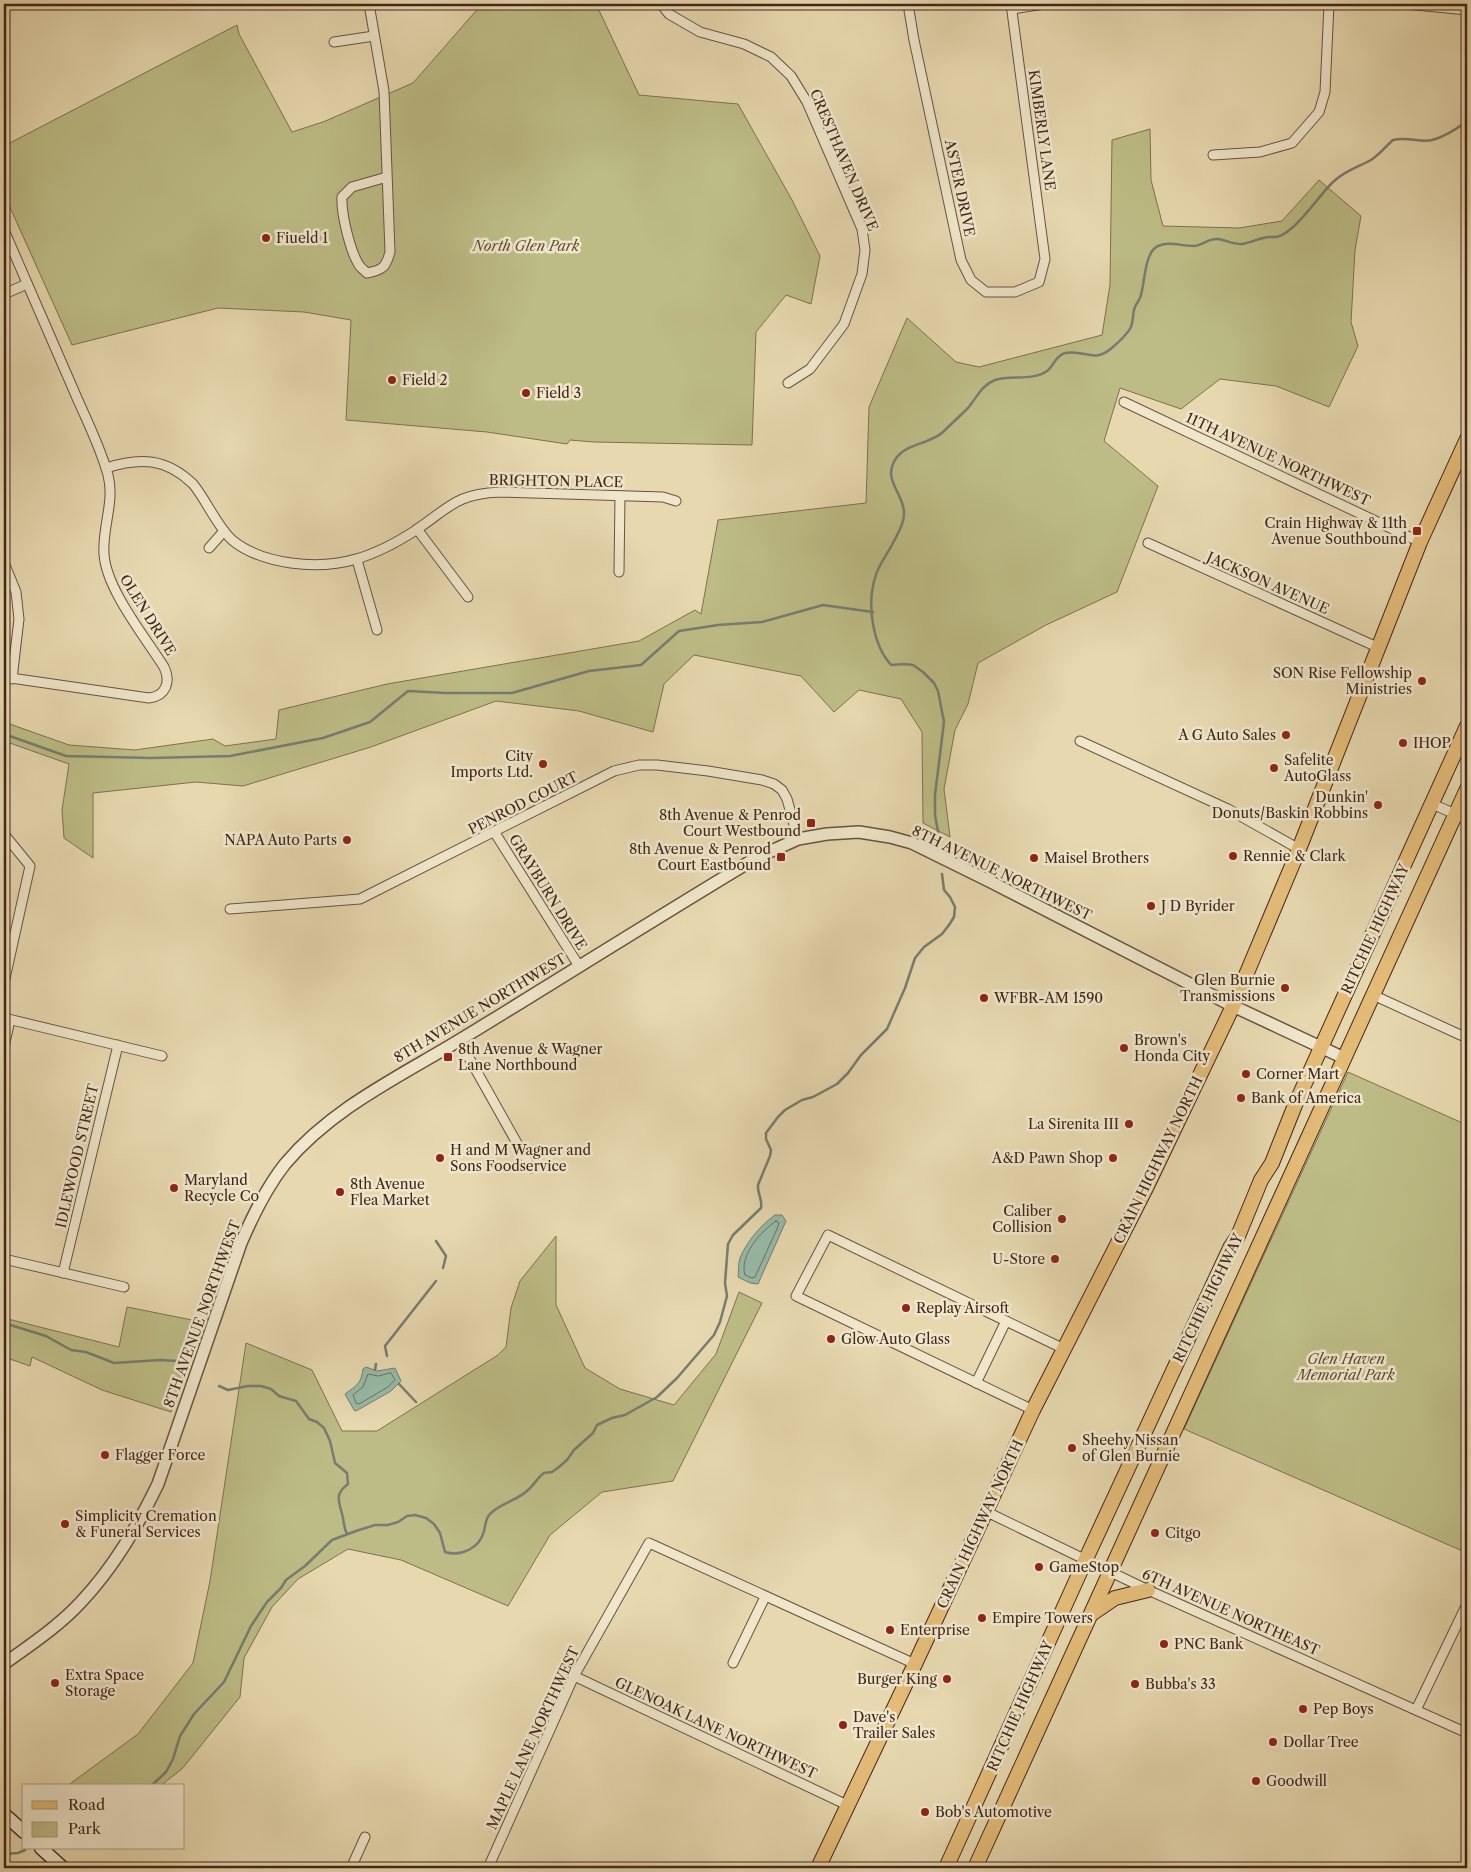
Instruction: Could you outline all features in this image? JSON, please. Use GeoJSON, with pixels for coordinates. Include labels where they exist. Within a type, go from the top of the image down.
{"type":"FeatureCollection","features":[{"type":"Feature","properties":{"kind":"main road","name":"CRAIN HIGHWAY NORTH"},"geometry":{"type":"LineString","coordinates":[[818,1868],[916,1664],[1033,1410],[1146,1186],[1233,1006],[1299,849],[1377,647],[1420,542],[1467,439]]}},
{"type":"Feature","properties":{"kind":"main road","name":"RITCHIE HIGHWAY"},"geometry":{"type":"LineString","coordinates":[[946,1868],[1085,1560],[1230,1248],[1238,1236],[1261,1180],[1272,1163],[1295,1104],[1467,726]]}},
{"type":"Feature","properties":{"kind":"main road","name":"RITCHIE HIGHWAY"},"geometry":{"type":"LineString","coordinates":[[975,1868],[1373,995],[1461,817],[1467,789]]}},
{"type":"Feature","properties":{"kind":"main road"},"geometry":{"type":"LineString","coordinates":[[1090,1616],[1115,1598],[1148,1590]]}},
{"type":"Feature","properties":{"kind":"main road"},"geometry":{"type":"LineString","coordinates":[[4,1814],[22,1830]]}},
{"type":"Feature","properties":{"kind":"main road"},"geometry":{"type":"LineString","coordinates":[[43,1850],[63,1868]]}},
{"type":"Feature","properties":{"kind":"street"},"geometry":{"type":"LineString","coordinates":[[369,4],[384,91],[390,252],[386,265],[378,271],[367,273],[359,266],[354,254],[342,209],[342,197],[352,187],[387,177]]}},
{"type":"Feature","properties":{"kind":"street","name":"CRESTHAVEN DRIVE"},"geometry":{"type":"LineString","coordinates":[[661,4],[669,14],[700,32],[744,44],[771,57],[792,76],[807,102],[862,230],[865,250],[862,274],[844,324],[810,368],[788,383]]}},
{"type":"Feature","properties":{"kind":"street","name":"ASTER DRIVE"},"geometry":{"type":"LineString","coordinates":[[908,4],[961,260],[971,280],[986,292],[1015,292],[1039,282],[1045,259]]}},
{"type":"Feature","properties":{"kind":"street"},"geometry":{"type":"LineString","coordinates":[[1012,6],[1044,4]]}},
{"type":"Feature","properties":{"kind":"street"},"geometry":{"type":"LineString","coordinates":[[1213,155],[1260,152],[1292,143],[1318,112],[1325,92],[1328,4]]}},
{"type":"Feature","properties":{"kind":"street"},"geometry":{"type":"LineString","coordinates":[[1406,4],[1441,5],[1467,10]]}},
{"type":"Feature","properties":{"kind":"street","name":"KIMBERLY LANE"},"geometry":{"type":"LineString","coordinates":[[1012,6],[1045,259]]}},
{"type":"Feature","properties":{"kind":"street"},"geometry":{"type":"LineString","coordinates":[[334,42],[374,36]]}},
{"type":"Feature","properties":{"kind":"street","name":"OLEN DRIVE"},"geometry":{"type":"LineString","coordinates":[[4,230],[106,468],[111,491],[104,541],[107,572],[120,599],[164,667],[168,678],[166,688],[158,696],[149,698],[8,678]]}},
{"type":"Feature","properties":{"kind":"street"},"geometry":{"type":"LineString","coordinates":[[4,294],[27,284]]}},
{"type":"Feature","properties":{"kind":"street","name":"11TH AVENUE NORTHWEST"},"geometry":{"type":"LineString","coordinates":[[1124,402],[1420,542]]}},
{"type":"Feature","properties":{"kind":"street","name":"BRIGHTON PLACE"},"geometry":{"type":"LineString","coordinates":[[106,468],[138,460],[156,463],[179,473],[198,491],[224,531],[247,550],[280,561],[315,565],[357,560],[384,549],[417,529],[450,504],[482,493],[663,497],[676,501]]}},
{"type":"Feature","properties":{"kind":"street"},"geometry":{"type":"LineString","coordinates":[[619,572],[620,496]]}},
{"type":"Feature","properties":{"kind":"street"},"geometry":{"type":"LineString","coordinates":[[417,529],[468,598]]}},
{"type":"Feature","properties":{"kind":"street"},"geometry":{"type":"LineString","coordinates":[[209,548],[224,531]]}},
{"type":"Feature","properties":{"kind":"street","name":"JACKSON AVENUE"},"geometry":{"type":"LineString","coordinates":[[1148,543],[1377,647]]}},
{"type":"Feature","properties":{"kind":"street"},"geometry":{"type":"LineString","coordinates":[[357,560],[377,630]]}},
{"type":"Feature","properties":{"kind":"street"},"geometry":{"type":"LineString","coordinates":[[5,565],[16,592],[19,619],[8,678]]}},
{"type":"Feature","properties":{"kind":"street"},"geometry":{"type":"LineString","coordinates":[[1080,742],[1228,809],[1299,849]]}},
{"type":"Feature","properties":{"kind":"street","name":"PENROD COURT"},"geometry":{"type":"LineString","coordinates":[[230,910],[360,899],[614,772],[639,765],[658,765],[717,772],[774,784],[782,790],[787,799],[798,839]]}},
{"type":"Feature","properties":{"kind":"street"},"geometry":{"type":"LineString","coordinates":[[1432,804],[1461,817]]}},
{"type":"Feature","properties":{"kind":"street","name":"8TH AVENUE NORTHWEST"},"geometry":{"type":"LineString","coordinates":[[4,1664],[57,1624],[81,1603],[107,1572],[142,1518],[158,1484],[241,1243],[252,1217],[269,1186],[286,1164],[334,1117],[388,1082],[756,858],[798,839],[859,832],[912,843],[965,868],[1233,1006],[1344,1058]]}},
{"type":"Feature","properties":{"kind":"street","name":"GRAYBURN DRIVE"},"geometry":{"type":"LineString","coordinates":[[495,833],[579,966]]}},
{"type":"Feature","properties":{"kind":"street"},"geometry":{"type":"LineString","coordinates":[[4,834],[30,866],[4,983]]}},
{"type":"Feature","properties":{"kind":"street"},"geometry":{"type":"LineString","coordinates":[[1373,995],[1467,1038]]}},
{"type":"Feature","properties":{"kind":"street"},"geometry":{"type":"LineString","coordinates":[[4,1047],[7,1019],[162,1056]]}},
{"type":"Feature","properties":{"kind":"street"},"geometry":{"type":"LineString","coordinates":[[459,1040],[531,1168]]}},
{"type":"Feature","properties":{"kind":"street","name":"IDLEWOOD STREET"},"geometry":{"type":"LineString","coordinates":[[63,1272],[118,1045]]}},
{"type":"Feature","properties":{"kind":"street"},"geometry":{"type":"LineString","coordinates":[[1033,1410],[796,1296],[828,1235],[1064,1349]]}},
{"type":"Feature","properties":{"kind":"street"},"geometry":{"type":"LineString","coordinates":[[4,1259],[124,1287]]}},
{"type":"Feature","properties":{"kind":"street"},"geometry":{"type":"LineString","coordinates":[[976,1383],[1006,1321]]}},
{"type":"Feature","properties":{"kind":"street","name":"6TH AVENUE NORTHEAST"},"geometry":{"type":"LineString","coordinates":[[985,1512],[1148,1590],[1467,1734]]}},
{"type":"Feature","properties":{"kind":"street","name":"MAPLE LANE NORTHWEST"},"geometry":{"type":"LineString","coordinates":[[488,1868],[574,1676],[649,1543],[765,1597]]}},
{"type":"Feature","properties":{"kind":"street"},"geometry":{"type":"LineString","coordinates":[[733,1663],[765,1597],[916,1664]]}},
{"type":"Feature","properties":{"kind":"street"},"geometry":{"type":"LineString","coordinates":[[1416,1710],[1467,1604]]}},
{"type":"Feature","properties":{"kind":"street","name":"GLENOAK LANE NORTHWEST"},"geometry":{"type":"LineString","coordinates":[[574,1676],[847,1805]]}},
{"type":"Feature","properties":{"kind":"street"},"geometry":{"type":"LineString","coordinates":[[351,1868],[365,1837]]}},
{"type":"Feature","properties":{"kind":"green space","name":"North Glen Park"},"geometry":{"type":"Polygon","coordinates":[[[482,4],[596,4],[639,95],[738,104],[792,200],[820,256],[811,304],[786,295],[756,332],[752,445],[570,440],[567,444],[487,432],[346,420],[351,320],[304,312],[218,308],[72,345],[4,194],[4,146],[237,25],[239,34],[292,132],[323,122],[413,83],[482,4]]]}},
{"type":"Feature","properties":{"kind":"green space"},"geometry":{"type":"Polygon","coordinates":[[[1150,129],[1151,180],[1163,226],[1239,228],[1282,221],[1319,180],[1361,216],[1355,250],[1351,322],[1358,346],[1329,407],[1276,386],[1220,379],[1181,409],[1120,388],[1104,441],[1158,486],[1117,592],[1046,625],[978,663],[968,704],[955,730],[944,789],[950,837],[923,823],[922,732],[901,699],[859,690],[834,712],[801,676],[694,655],[664,684],[653,732],[579,711],[496,701],[371,747],[243,786],[196,782],[93,793],[93,858],[64,838],[62,810],[69,764],[4,741],[4,722],[69,745],[135,750],[213,739],[225,746],[276,739],[279,710],[387,684],[639,641],[695,610],[701,614],[718,520],[866,503],[869,407],[907,318],[956,362],[979,367],[1102,335],[1110,285],[1112,140],[1150,129]]]}},
{"type":"Feature","properties":{"kind":"green space","name":"Glen Haven Memorial Park"},"geometry":{"type":"Polygon","coordinates":[[[1348,1072],[1467,1125],[1467,1553],[1184,1429],[1348,1072]]]}},
{"type":"Feature","properties":{"kind":"green space"},"geometry":{"type":"Polygon","coordinates":[[[556,1236],[556,1305],[585,1368],[620,1389],[674,1405],[716,1354],[739,1292],[762,1303],[673,1481],[602,1492],[550,1535],[508,1606],[401,1560],[348,1549],[298,1579],[272,1607],[244,1658],[240,1697],[182,1769],[163,1784],[70,1784],[138,1734],[193,1663],[210,1581],[246,1343],[312,1370],[342,1431],[377,1431],[498,1355],[506,1347],[511,1308],[520,1281],[556,1236]]]}},
{"type":"Feature","properties":{"kind":"green space"},"geometry":{"type":"Polygon","coordinates":[[[127,1307],[197,1321],[191,1355],[171,1412],[102,1390],[32,1357],[30,1366],[4,1357],[4,1318],[119,1347],[127,1307]]]}},
{"type":"Feature","properties":{"kind":"water"},"geometry":{"type":"Polygon","coordinates":[[[775,1215],[782,1215],[786,1221],[758,1284],[750,1283],[738,1277],[740,1258],[755,1234],[775,1215]]]}},
{"type":"Feature","properties":{"kind":"water"},"geometry":{"type":"Polygon","coordinates":[[[366,1367],[377,1371],[395,1368],[401,1381],[391,1391],[356,1411],[345,1394],[358,1384],[363,1369],[366,1367]]]}},
{"type":"Feature","properties":{"kind":"waterway"},"geometry":{"type":"LineString","coordinates":[[939,837],[935,815],[935,795],[944,722],[938,691],[934,683],[913,665],[891,665],[879,646],[873,623],[871,600],[876,573],[902,526],[904,518],[901,500],[894,486],[891,473],[892,465],[897,457],[907,449],[932,439],[943,432],[968,408],[990,382],[1041,374],[1047,371],[1065,353],[1072,352],[1095,356],[1107,352],[1131,327],[1134,308],[1142,292],[1147,262],[1153,249],[1158,246],[1171,244],[1196,246],[1214,239],[1243,244],[1268,237],[1277,237],[1292,228],[1337,178],[1371,160],[1393,140],[1432,140],[1451,132],[1467,121]]}},
{"type":"Feature","properties":{"kind":"waterway"},"geometry":{"type":"LineString","coordinates":[[4,734],[66,756],[151,758],[230,756],[323,738],[370,722],[408,691],[512,693],[589,671],[641,665],[679,631],[718,625],[762,622],[823,605],[873,612]]}},
{"type":"Feature","properties":{"kind":"waterway"},"geometry":{"type":"LineString","coordinates":[[153,1784],[166,1772],[173,1759],[180,1736],[194,1714],[224,1682],[251,1626],[267,1602],[286,1580],[305,1566],[332,1540],[375,1525],[388,1525],[398,1522],[407,1516],[415,1515],[426,1518],[434,1524],[440,1533],[445,1552],[457,1553],[469,1550],[482,1537],[487,1519],[491,1513],[524,1493],[544,1473],[552,1472],[559,1467],[593,1433],[597,1425],[612,1418],[625,1415],[657,1397],[677,1378],[714,1335],[720,1322],[727,1296],[725,1283],[728,1244],[733,1235],[761,1208],[758,1185],[771,1150],[766,1139],[766,1133],[785,1110],[837,1084],[861,1055],[887,1029],[905,988],[915,958],[924,947],[942,934],[954,917],[955,907],[944,890],[942,874]]}},
{"type":"Feature","properties":{"kind":"waterway"},"geometry":{"type":"LineString","coordinates":[[436,1241],[446,1256],[443,1268]]}},
{"type":"Feature","properties":{"kind":"waterway"},"geometry":{"type":"LineString","coordinates":[[387,1356],[385,1346],[436,1281]]}},
{"type":"Feature","properties":{"kind":"waterway"},"geometry":{"type":"LineString","coordinates":[[4,1323],[46,1336],[71,1350],[86,1352],[114,1363],[160,1360],[177,1361]]}},
{"type":"Feature","properties":{"kind":"waterway"},"geometry":{"type":"LineString","coordinates":[[375,1370],[376,1364]]}},
{"type":"Feature","properties":{"kind":"waterway"},"geometry":{"type":"LineString","coordinates":[[399,1384],[416,1402]]}},
{"type":"Feature","properties":{"kind":"waterway"},"geometry":{"type":"LineString","coordinates":[[219,1386],[228,1390],[248,1386],[261,1386],[271,1389],[279,1396],[296,1401],[309,1419],[317,1422],[324,1428],[330,1441],[335,1463],[347,1473],[348,1484],[343,1488],[339,1496],[347,1534]]}},
{"type":"Feature","properties":{"kind":"waterway"},"geometry":{"type":"LineString","coordinates":[[4,1854],[18,1853],[25,1850]]}},
{"type":"Feature","properties":{"kind":"place","name":"Fiueld 1"},"geometry":{"type":"Point","coordinates":[266,238]}},
{"type":"Feature","properties":{"kind":"place","name":"Field 2"},"geometry":{"type":"Point","coordinates":[392,380]}},
{"type":"Feature","properties":{"kind":"place","name":"Field 3"},"geometry":{"type":"Point","coordinates":[526,393]}},
{"type":"Feature","properties":{"kind":"place","name":"Crain Highway & 11th Avenue Southbound"},"geometry":{"type":"Point","coordinates":[1417,531]}},
{"type":"Feature","properties":{"kind":"place","name":"SON Rise Fellowship Ministries"},"geometry":{"type":"Point","coordinates":[1422,681]}},
{"type":"Feature","properties":{"kind":"place","name":"A G Auto Sales"},"geometry":{"type":"Point","coordinates":[1286,735]}},
{"type":"Feature","properties":{"kind":"place","name":"IHOP"},"geometry":{"type":"Point","coordinates":[1403,743]}},
{"type":"Feature","properties":{"kind":"place","name":"City Imports Ltd."},"geometry":{"type":"Point","coordinates":[543,764]}},
{"type":"Feature","properties":{"kind":"place","name":"Safelite AutoGlass"},"geometry":{"type":"Point","coordinates":[1274,768]}},
{"type":"Feature","properties":{"kind":"place","name":"Dunkin' Donuts/Baskin Robbins"},"geometry":{"type":"Point","coordinates":[1378,805]}},
{"type":"Feature","properties":{"kind":"place","name":"8th Avenue & Penrod Court Westbound"},"geometry":{"type":"Point","coordinates":[811,823]}},
{"type":"Feature","properties":{"kind":"place","name":"NAPA Auto Parts"},"geometry":{"type":"Point","coordinates":[347,840]}},
{"type":"Feature","properties":{"kind":"place","name":"Rennie & Clark"},"geometry":{"type":"Point","coordinates":[1233,856]}},
{"type":"Feature","properties":{"kind":"place","name":"8th Avenue & Penrod Court Eastbound"},"geometry":{"type":"Point","coordinates":[781,857]}},
{"type":"Feature","properties":{"kind":"place","name":"Maisel Brothers"},"geometry":{"type":"Point","coordinates":[1034,858]}},
{"type":"Feature","properties":{"kind":"place","name":"J D Byrider"},"geometry":{"type":"Point","coordinates":[1151,906]}},
{"type":"Feature","properties":{"kind":"place","name":"Glen Burnie Transmissions"},"geometry":{"type":"Point","coordinates":[1285,988]}},
{"type":"Feature","properties":{"kind":"place","name":"WFBR-AM 1590"},"geometry":{"type":"Point","coordinates":[984,998]}},
{"type":"Feature","properties":{"kind":"place","name":"Brown's Honda City"},"geometry":{"type":"Point","coordinates":[1124,1048]}},
{"type":"Feature","properties":{"kind":"place","name":"8th Avenue & Wagner Lane Northbound"},"geometry":{"type":"Point","coordinates":[448,1057]}},
{"type":"Feature","properties":{"kind":"place","name":"Corner Mart"},"geometry":{"type":"Point","coordinates":[1246,1074]}},
{"type":"Feature","properties":{"kind":"place","name":"Bank of America"},"geometry":{"type":"Point","coordinates":[1241,1098]}},
{"type":"Feature","properties":{"kind":"place","name":"La Sirenita III"},"geometry":{"type":"Point","coordinates":[1129,1124]}},
{"type":"Feature","properties":{"kind":"place","name":"H and M Wagner and Sons Foodservice"},"geometry":{"type":"Point","coordinates":[440,1158]}},
{"type":"Feature","properties":{"kind":"place","name":"A&D Pawn Shop"},"geometry":{"type":"Point","coordinates":[1113,1158]}},
{"type":"Feature","properties":{"kind":"place","name":"Maryland Recycle Co"},"geometry":{"type":"Point","coordinates":[174,1188]}},
{"type":"Feature","properties":{"kind":"place","name":"8th Avenue Flea Market"},"geometry":{"type":"Point","coordinates":[340,1192]}},
{"type":"Feature","properties":{"kind":"place","name":"Caliber Collision"},"geometry":{"type":"Point","coordinates":[1062,1219]}},
{"type":"Feature","properties":{"kind":"place","name":"U-Store"},"geometry":{"type":"Point","coordinates":[1055,1259]}},
{"type":"Feature","properties":{"kind":"place","name":"Replay Airsoft"},"geometry":{"type":"Point","coordinates":[906,1308]}},
{"type":"Feature","properties":{"kind":"place","name":"Glow Auto Glass"},"geometry":{"type":"Point","coordinates":[831,1339]}},
{"type":"Feature","properties":{"kind":"place","name":"Sheehy Nissan of Glen Burnie"},"geometry":{"type":"Point","coordinates":[1072,1448]}},
{"type":"Feature","properties":{"kind":"place","name":"Flagger Force"},"geometry":{"type":"Point","coordinates":[105,1455]}},
{"type":"Feature","properties":{"kind":"place","name":"Simplicity Cremation & Funeral Services"},"geometry":{"type":"Point","coordinates":[65,1524]}},
{"type":"Feature","properties":{"kind":"place","name":"Citgo"},"geometry":{"type":"Point","coordinates":[1155,1533]}},
{"type":"Feature","properties":{"kind":"place","name":"GameStop"},"geometry":{"type":"Point","coordinates":[1039,1567]}},
{"type":"Feature","properties":{"kind":"place","name":"Empire Towers"},"geometry":{"type":"Point","coordinates":[982,1618]}},
{"type":"Feature","properties":{"kind":"place","name":"Enterprise"},"geometry":{"type":"Point","coordinates":[890,1630]}},
{"type":"Feature","properties":{"kind":"place","name":"PNC Bank"},"geometry":{"type":"Point","coordinates":[1164,1644]}},
{"type":"Feature","properties":{"kind":"place","name":"Burger King"},"geometry":{"type":"Point","coordinates":[947,1679]}},
{"type":"Feature","properties":{"kind":"place","name":"Extra Space Storage"},"geometry":{"type":"Point","coordinates":[55,1683]}},
{"type":"Feature","properties":{"kind":"place","name":"Bubba's 33"},"geometry":{"type":"Point","coordinates":[1135,1684]}},
{"type":"Feature","properties":{"kind":"place","name":"Pep Boys"},"geometry":{"type":"Point","coordinates":[1303,1709]}},
{"type":"Feature","properties":{"kind":"place","name":"Dave's Trailer Sales"},"geometry":{"type":"Point","coordinates":[843,1725]}},
{"type":"Feature","properties":{"kind":"place","name":"Dollar Tree"},"geometry":{"type":"Point","coordinates":[1273,1742]}},
{"type":"Feature","properties":{"kind":"place","name":"Goodwill"},"geometry":{"type":"Point","coordinates":[1256,1781]}},
{"type":"Feature","properties":{"kind":"place","name":"Bob's Automotive"},"geometry":{"type":"Point","coordinates":[925,1812]}}]}
